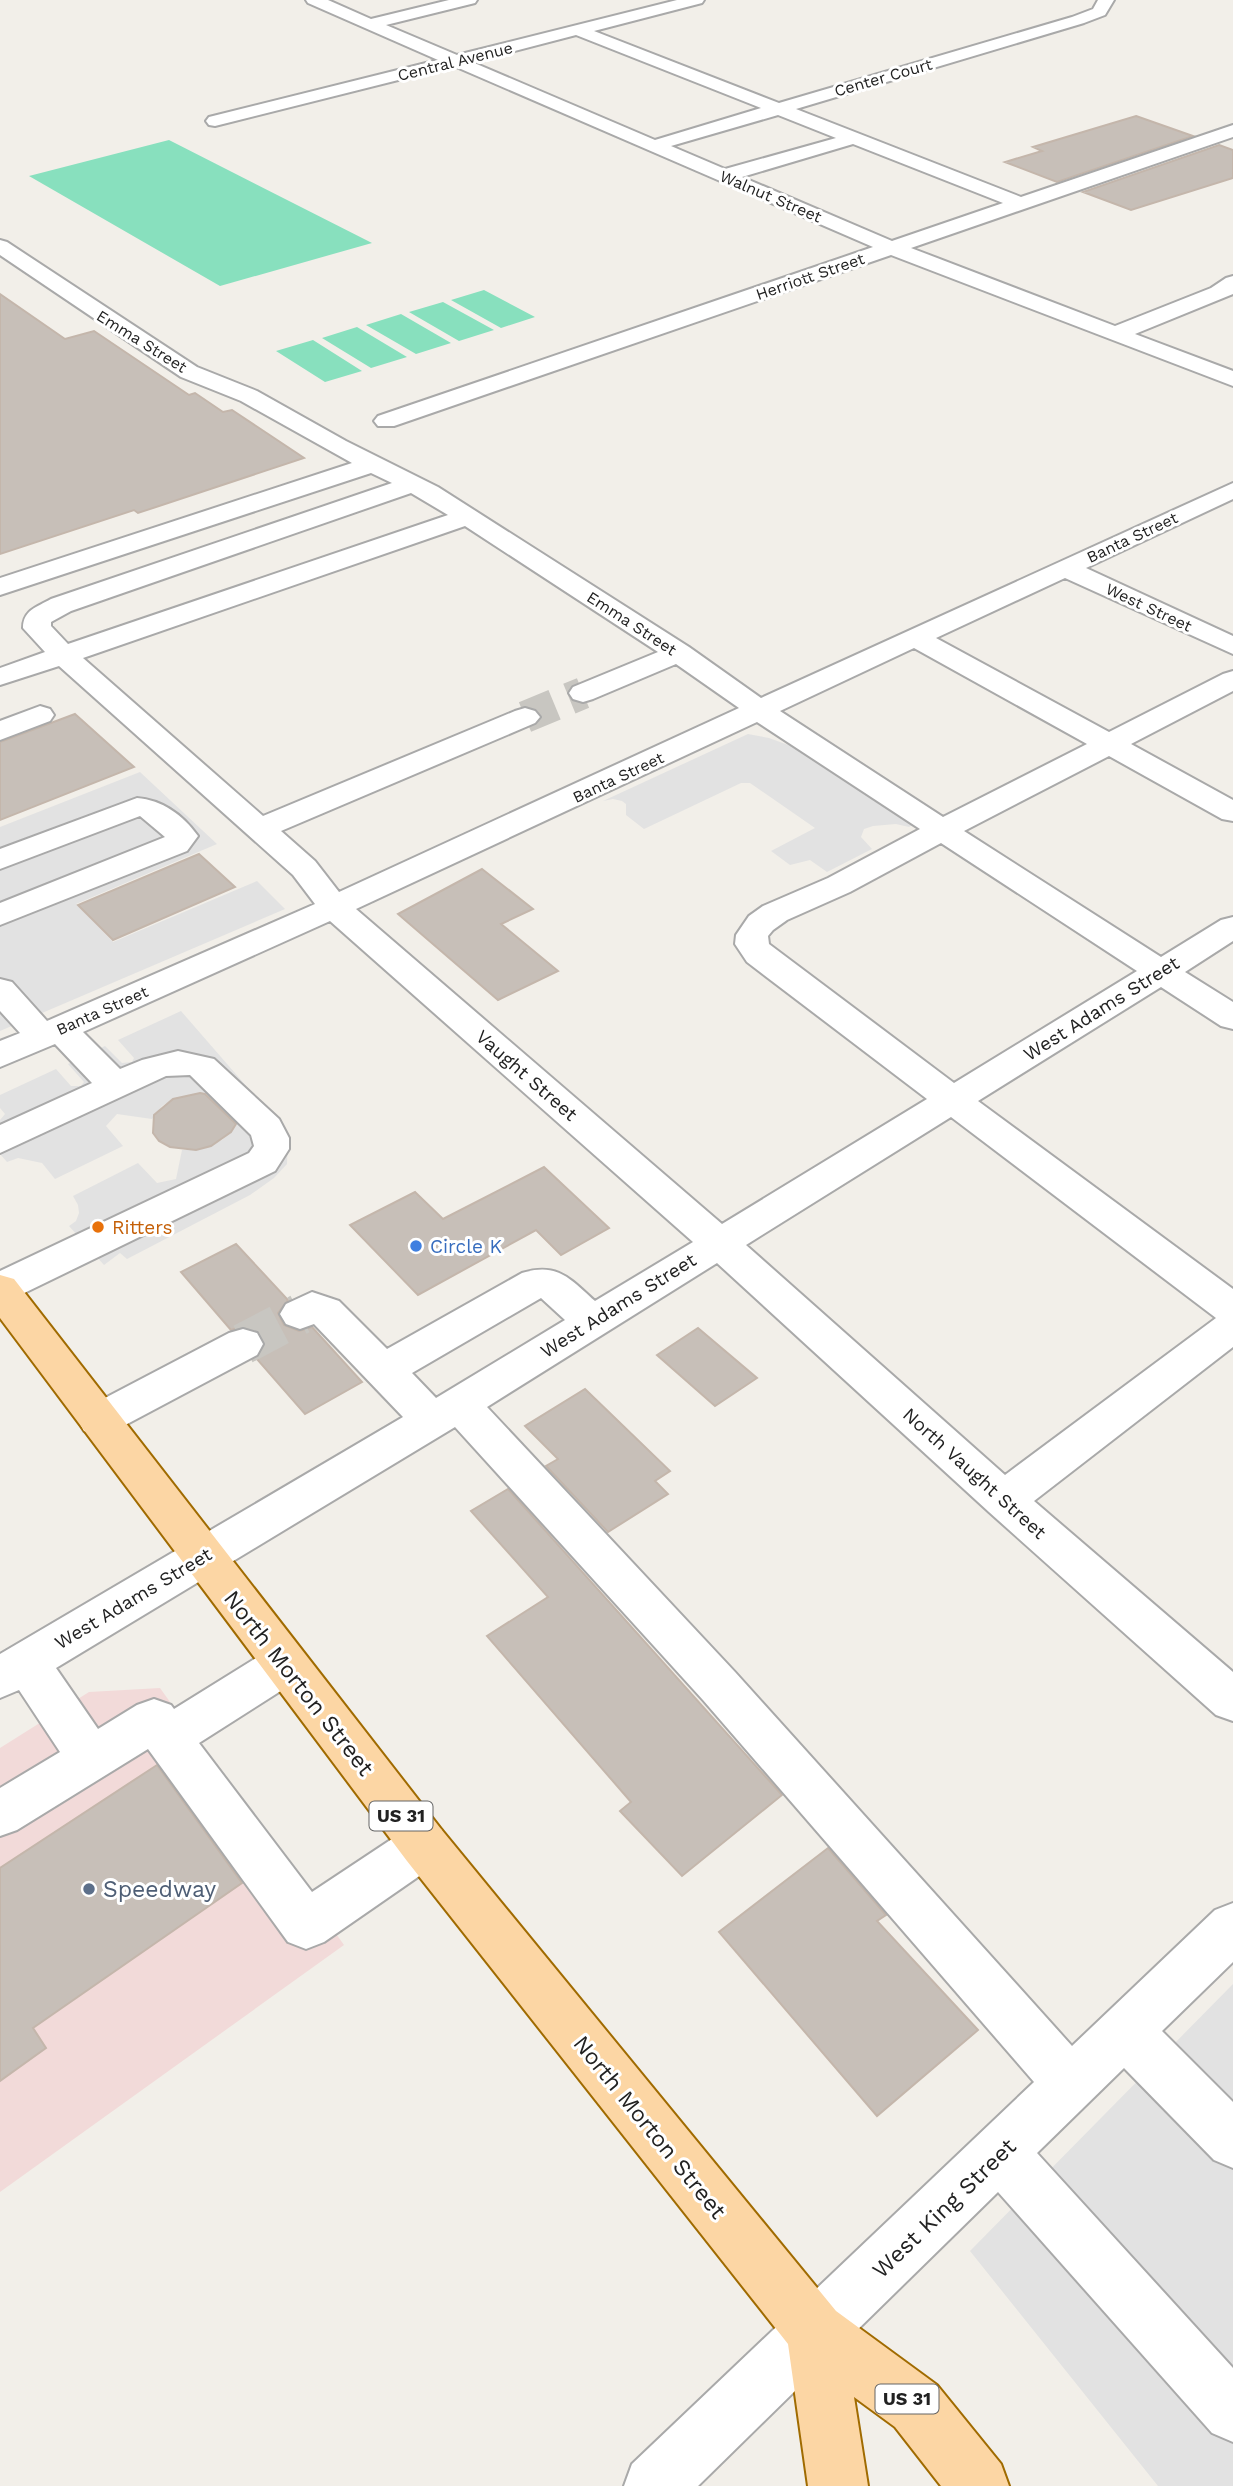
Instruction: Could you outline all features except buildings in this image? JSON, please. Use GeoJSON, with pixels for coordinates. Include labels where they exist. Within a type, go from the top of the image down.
{"type":"FeatureCollection","features":[{"type":"Feature","properties":{"kind":"main road","name":"North Morton Street"},"geometry":{"type":"LineString","coordinates":[[0,1289],[424,1845],[815,2333],[916,2406],[979,2486]]}},
{"type":"Feature","properties":{"kind":"main road"},"geometry":{"type":"LineString","coordinates":[[815,2333],[838,2486]]}},
{"type":"Feature","properties":{"kind":"street","name":"Walnut Street"},"geometry":{"type":"LineString","coordinates":[[314,0],[892,248],[1233,379]]}},
{"type":"Feature","properties":{"kind":"street"},"geometry":{"type":"LineString","coordinates":[[369,24],[469,0]]}},
{"type":"Feature","properties":{"kind":"street"},"geometry":{"type":"LineString","coordinates":[[619,0],[651,11]]}},
{"type":"Feature","properties":{"kind":"street","name":"Central Avenue"},"geometry":{"type":"LineString","coordinates":[[215,121],[696,0]]}},
{"type":"Feature","properties":{"kind":"street","name":"Center Court"},"geometry":{"type":"LineString","coordinates":[[653,146],[1078,20],[1099,12],[1106,0]]}},
{"type":"Feature","properties":{"kind":"street"},"geometry":{"type":"LineString","coordinates":[[578,30],[1022,204]]}},
{"type":"Feature","properties":{"kind":"street","name":"Herriott Street"},"geometry":{"type":"LineString","coordinates":[[386,421],[1233,131]]}},
{"type":"Feature","properties":{"kind":"street"},"geometry":{"type":"LineString","coordinates":[[723,176],[855,138]]}},
{"type":"Feature","properties":{"kind":"street","name":"Emma Street"},"geometry":{"type":"LineString","coordinates":[[8,252],[79,302],[190,372],[249,396],[413,484],[467,517],[679,653],[761,711],[943,831],[1233,1018]]}},
{"type":"Feature","properties":{"kind":"street"},"geometry":{"type":"LineString","coordinates":[[1115,334],[1219,293],[1233,282]]}},
{"type":"Feature","properties":{"kind":"street"},"geometry":{"type":"LineString","coordinates":[[0,587],[373,464]]}},
{"type":"Feature","properties":{"kind":"street","name":"Vaught Street"},"geometry":{"type":"LineString","coordinates":[[413,484],[61,604],[37,618],[37,628],[63,655],[304,868],[334,907],[719,1243]]}},
{"type":"Feature","properties":{"kind":"street","name":"Banta Street"},"geometry":{"type":"LineString","coordinates":[[0,1055],[334,907],[918,639],[1233,490]]}},
{"type":"Feature","properties":{"kind":"street"},"geometry":{"type":"LineString","coordinates":[[0,677],[467,517]]}},
{"type":"Feature","properties":{"kind":"street","name":"West Street"},"geometry":{"type":"LineString","coordinates":[[1065,568],[1233,646]]}},
{"type":"Feature","properties":{"kind":"street"},"geometry":{"type":"LineString","coordinates":[[918,639],[1233,812]]}},
{"type":"Feature","properties":{"kind":"street"},"geometry":{"type":"LineString","coordinates":[[583,693],[679,653]]}},
{"type":"Feature","properties":{"kind":"street"},"geometry":{"type":"LineString","coordinates":[[1233,680],[839,886],[775,913],[761,923],[752,935],[752,944],[759,955],[950,1101],[1233,1310]]}},
{"type":"Feature","properties":{"kind":"street"},"geometry":{"type":"LineString","coordinates":[[0,731],[40,715]]}},
{"type":"Feature","properties":{"kind":"street"},"geometry":{"type":"LineString","coordinates":[[261,828],[525,718]]}},
{"type":"Feature","properties":{"kind":"street"},"geometry":{"type":"LineString","coordinates":[[0,860],[137,807],[150,808],[183,836],[176,844],[0,915]]}},
{"type":"Feature","properties":{"kind":"street","name":"West Adams Street"},"geometry":{"type":"LineString","coordinates":[[13,1670],[445,1412],[1233,927]]}},
{"type":"Feature","properties":{"kind":"street"},"geometry":{"type":"LineString","coordinates":[[0,990],[116,1086]]}},
{"type":"Feature","properties":{"kind":"street"},"geometry":{"type":"LineString","coordinates":[[0,1140],[154,1068],[192,1062],[202,1067],[266,1128],[274,1141],[272,1150],[261,1162],[0,1289]]}},
{"type":"Feature","properties":{"kind":"street","name":"North Vaught Street"},"geometry":{"type":"LineString","coordinates":[[719,1243],[1004,1500],[1233,1701]]}},
{"type":"Feature","properties":{"kind":"street"},"geometry":{"type":"LineString","coordinates":[[384,1370],[536,1283],[550,1283],[592,1321]]}},
{"type":"Feature","properties":{"kind":"street"},"geometry":{"type":"LineString","coordinates":[[300,1314],[312,1307],[325,1311],[384,1370],[445,1412],[719,1686],[1071,2084]]}},
{"type":"Feature","properties":{"kind":"street"},"geometry":{"type":"LineString","coordinates":[[1004,1500],[1233,1326]]}},
{"type":"Feature","properties":{"kind":"street"},"geometry":{"type":"LineString","coordinates":[[99,1420],[243,1344]]}},
{"type":"Feature","properties":{"kind":"street"},"geometry":{"type":"LineString","coordinates":[[168,1738],[285,1664]]}},
{"type":"Feature","properties":{"kind":"street"},"geometry":{"type":"LineString","coordinates":[[13,1670],[91,1758]]}},
{"type":"Feature","properties":{"kind":"street"},"geometry":{"type":"LineString","coordinates":[[0,1814],[154,1720],[306,1925],[424,1845]]}},
{"type":"Feature","properties":{"kind":"street","name":"West King Street"},"geometry":{"type":"LineString","coordinates":[[654,2486],[721,2418],[815,2333],[1233,1927]]}},
{"type":"Feature","properties":{"kind":"street"},"geometry":{"type":"LineString","coordinates":[[1126,2032],[1233,2141]]}},
{"type":"Feature","properties":{"kind":"street"},"geometry":{"type":"LineString","coordinates":[[1001,2154],[1233,2412]]}},
{"type":"Feature","properties":{"kind":"shaded area"},"geometry":{"type":"Polygon","coordinates":[[[748,734],[791,746],[914,824],[909,827],[896,824],[864,829],[861,837],[872,849],[827,872],[810,860],[790,865],[771,851],[815,828],[750,783],[741,783],[644,829],[626,815],[626,804],[622,801],[603,801],[748,734]]]}},
{"type":"Feature","properties":{"kind":"shaded area"},"geometry":{"type":"Polygon","coordinates":[[[140,772],[217,844],[76,904],[113,942],[257,881],[285,909],[0,1031],[0,827],[140,772]]]}},
{"type":"Feature","properties":{"kind":"shaded area"},"geometry":{"type":"Polygon","coordinates":[[[181,1011],[288,1134],[287,1164],[274,1178],[250,1195],[127,1259],[120,1253],[104,1265],[69,1226],[76,1221],[79,1213],[73,1196],[138,1163],[157,1183],[176,1179],[182,1150],[196,1150],[222,1140],[236,1123],[236,1113],[212,1095],[200,1093],[173,1099],[162,1106],[152,1119],[117,1114],[106,1126],[123,1146],[55,1179],[42,1163],[18,1158],[7,1162],[0,1154],[0,1120],[5,1114],[0,1108],[0,1095],[56,1069],[71,1086],[81,1086],[84,1082],[68,1064],[105,1046],[122,1063],[132,1062],[134,1058],[118,1040],[181,1011]]]}},
{"type":"Feature","properties":{"kind":"shaded area"},"geometry":{"type":"Polygon","coordinates":[[[160,1688],[344,1945],[0,2192],[0,1748],[89,1692],[160,1688]]]}},
{"type":"Feature","properties":{"kind":"shaded area"},"geometry":{"type":"Polygon","coordinates":[[[1233,1984],[1233,2486],[1158,2486],[970,2251],[1233,1984]]]}},
{"type":"Feature","properties":{"kind":"green space"},"geometry":{"type":"Polygon","coordinates":[[[169,140],[372,243],[220,286],[29,176],[169,140]]]}},
{"type":"Feature","properties":{"kind":"green space"},"geometry":{"type":"Polygon","coordinates":[[[484,290],[535,317],[501,328],[451,300],[484,290]]]}},
{"type":"Feature","properties":{"kind":"green space"},"geometry":{"type":"Polygon","coordinates":[[[443,302],[494,330],[459,341],[409,312],[443,302]]]}},
{"type":"Feature","properties":{"kind":"green space"},"geometry":{"type":"Polygon","coordinates":[[[401,314],[451,343],[416,354],[366,325],[401,314]]]}},
{"type":"Feature","properties":{"kind":"green space"},"geometry":{"type":"Polygon","coordinates":[[[357,327],[407,357],[371,368],[322,338],[357,327]]]}},
{"type":"Feature","properties":{"kind":"green space"},"geometry":{"type":"Polygon","coordinates":[[[313,340],[362,371],[325,382],[276,351],[313,340]]]}},
{"type":"Feature","properties":{"kind":"tunnel"},"geometry":{"type":"LineString","coordinates":[[525,717],[583,693]]}},
{"type":"Feature","properties":{"kind":"tunnel"},"geometry":{"type":"LineString","coordinates":[[243,1344],[300,1314]]}},
{"type":"Feature","properties":{"kind":"place","name":"Ritters"},"geometry":{"type":"Point","coordinates":[98,1227]}},
{"type":"Feature","properties":{"kind":"place","name":"Circle K"},"geometry":{"type":"Point","coordinates":[416,1246]}},
{"type":"Feature","properties":{"kind":"place","name":"Speedway"},"geometry":{"type":"Point","coordinates":[89,1889]}}]}
